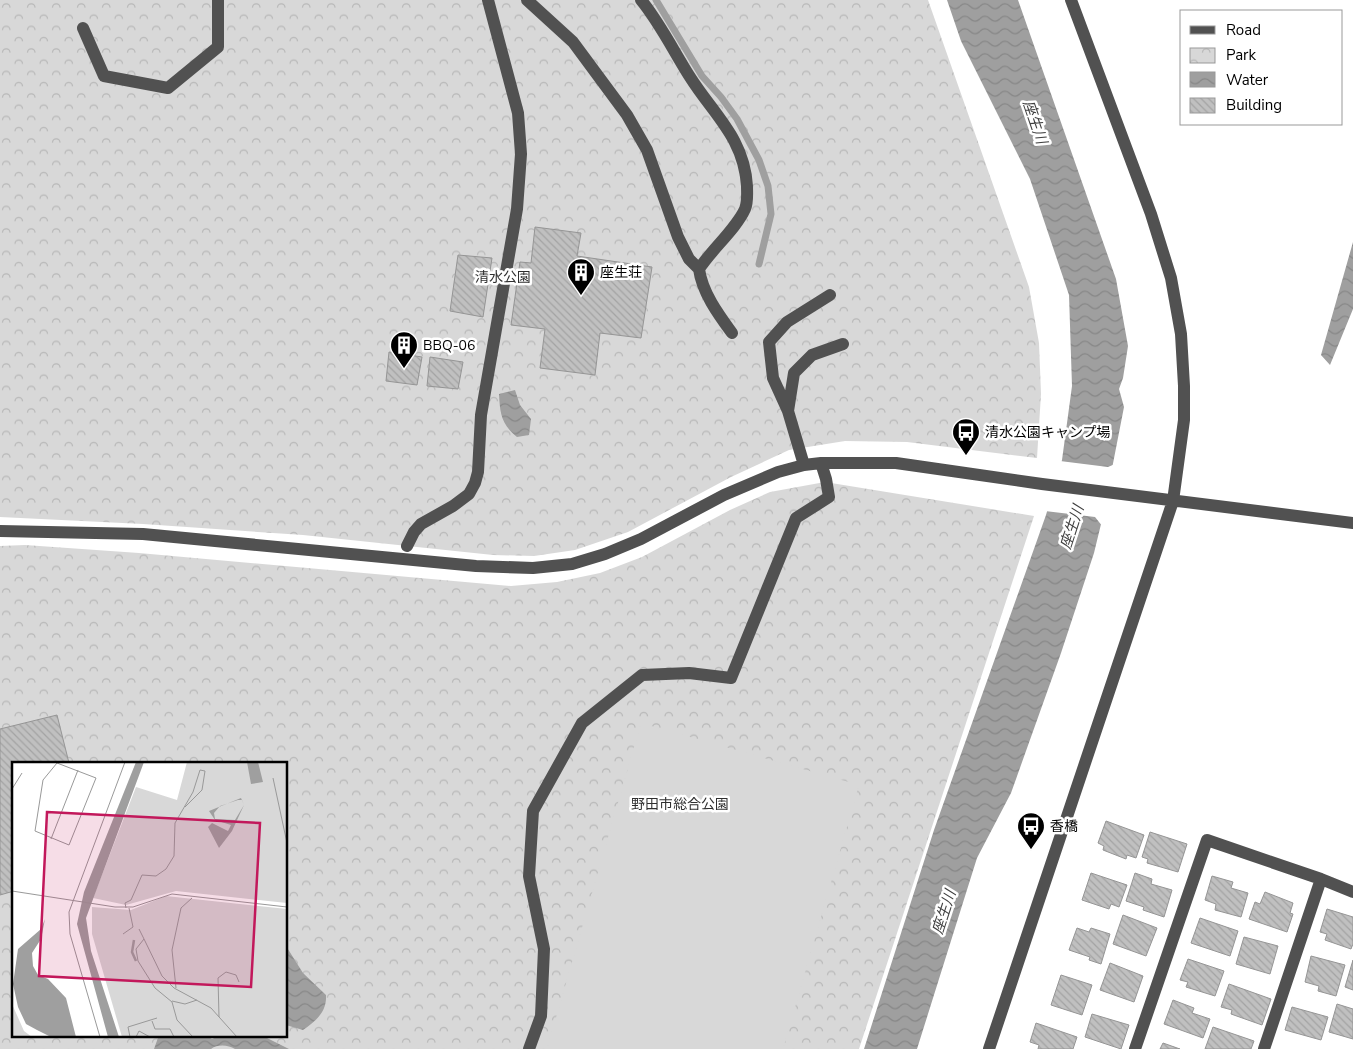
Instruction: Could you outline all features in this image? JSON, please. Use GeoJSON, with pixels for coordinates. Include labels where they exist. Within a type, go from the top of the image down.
{"type":"FeatureCollection","features":[{"type":"Feature","properties":{"kind":"street"},"geometry":{"type":"LineString","coordinates":[[83,28],[104,76],[168,88],[218,47],[218,0]]}},
{"type":"Feature","properties":{"kind":"street"},"geometry":{"type":"LineString","coordinates":[[406,546],[421,524],[453,506],[469,494],[476,483],[478,472],[481,415],[517,209],[521,154],[519,118],[488,0]]}},
{"type":"Feature","properties":{"kind":"street"},"geometry":{"type":"LineString","coordinates":[[527,0],[573,42],[627,114],[646,150],[688,259],[699,269]]}},
{"type":"Feature","properties":{"kind":"street"},"geometry":{"type":"LineString","coordinates":[[641,0],[699,92],[729,130],[743,159],[747,191],[746,208],[738,221],[707,256],[699,269],[700,278],[717,313],[732,333]]}},
{"type":"Feature","properties":{"kind":"street"},"geometry":{"type":"LineString","coordinates":[[989,1049],[1173,501],[1184,420],[1181,334],[1171,278],[1151,214],[1070,0]]}},
{"type":"Feature","properties":{"kind":"street"},"geometry":{"type":"LineString","coordinates":[[804,465],[788,411],[773,378],[769,342],[787,322],[830,295]]}},
{"type":"Feature","properties":{"kind":"street"},"geometry":{"type":"LineString","coordinates":[[788,411],[794,373],[812,355],[843,344]]}},
{"type":"Feature","properties":{"kind":"street"},"geometry":{"type":"LineString","coordinates":[[529,1049],[541,1016],[544,949],[529,876],[533,811],[582,723],[642,675],[689,673],[731,678],[796,518],[829,497],[821,463]]}},
{"type":"Feature","properties":{"kind":"street"},"geometry":{"type":"LineString","coordinates":[[0,531],[143,534],[476,566],[533,568],[572,564],[605,554],[641,539],[724,495],[778,472],[804,465],[821,463],[896,463],[1042,484],[1353,523]]}},
{"type":"Feature","properties":{"kind":"street"},"geometry":{"type":"LineString","coordinates":[[1135,1049],[1206,840],[1321,879],[1353,892]]}},
{"type":"Feature","properties":{"kind":"street"},"geometry":{"type":"LineString","coordinates":[[1264,1049],[1321,879]]}},
{"type":"Feature","properties":{"kind":"green space","name":"清水公園"},"geometry":{"type":"Polygon","coordinates":[[[0,0],[928,0],[1029,287],[1039,343],[1041,394],[1037,458],[907,442],[845,441],[789,450],[731,477],[628,532],[575,550],[534,556],[493,555],[303,535],[0,517],[0,0]]]}},
{"type":"Feature","properties":{"kind":"green space","name":"野田市総合公園"},"geometry":{"type":"Polygon","coordinates":[[[825,482],[1034,516],[859,1049],[0,1049],[0,546],[25,545],[139,553],[511,586],[557,582],[600,573],[642,557],[730,510],[770,492],[825,482]]]}},
{"type":"Feature","properties":{"kind":"green space"},"geometry":{"type":"Polygon","coordinates":[[[641,723],[859,785],[783,1049],[547,1049],[641,723]]]}},
{"type":"Feature","properties":{"kind":"water","name":"座生川"},"geometry":{"type":"Polygon","coordinates":[[[947,0],[1018,0],[1116,279],[1128,346],[1123,378],[1119,389],[1124,407],[1094,553],[1011,793],[977,858],[917,1049],[864,1049],[934,830],[1046,515],[1062,460],[1072,386],[1069,295],[1030,179],[961,41],[947,0]]]}},
{"type":"Feature","properties":{"kind":"water"},"geometry":{"type":"Polygon","coordinates":[[[1353,242],[1353,309],[1330,365],[1321,355],[1353,242]]]}},
{"type":"Feature","properties":{"kind":"water"},"geometry":{"type":"Polygon","coordinates":[[[515,390],[520,405],[531,419],[529,435],[517,437],[502,418],[499,394],[515,390]]]}},
{"type":"Feature","properties":{"kind":"water"},"geometry":{"type":"Polygon","coordinates":[[[288,949],[303,973],[326,995],[325,1006],[320,1016],[303,1030],[288,1026],[288,949]]]}},
{"type":"Feature","properties":{"kind":"water"},"geometry":{"type":"Polygon","coordinates":[[[159,1036],[208,1036],[212,1039],[219,1036],[263,1036],[289,1049],[235,1049],[217,1046],[211,1049],[154,1049],[159,1036]]]}},
{"type":"Feature","properties":{"kind":"pier"},"geometry":{"type":"Polygon","coordinates":[[[1060,461],[1108,467],[1115,464],[1103,527],[1095,517],[1045,511],[1060,461]]]}},
{"type":"Feature","properties":{"kind":"building","name":"座生荘"},"geometry":{"type":"Polygon","coordinates":[[[535,227],[581,233],[577,256],[652,267],[641,338],[600,333],[595,375],[540,368],[545,329],[511,325],[520,262],[531,263],[535,227]]]}},
{"type":"Feature","properties":{"kind":"building"},"geometry":{"type":"Polygon","coordinates":[[[458,255],[492,258],[483,317],[450,311],[458,255]]]}},
{"type":"Feature","properties":{"kind":"building","name":"BBQ-06"},"geometry":{"type":"Polygon","coordinates":[[[389,352],[422,357],[417,385],[386,381],[389,352]]]}},
{"type":"Feature","properties":{"kind":"building"},"geometry":{"type":"Polygon","coordinates":[[[430,357],[463,362],[458,389],[427,386],[430,357]]]}},
{"type":"Feature","properties":{"kind":"building"},"geometry":{"type":"Polygon","coordinates":[[[57,715],[69,762],[12,762],[12,892],[0,895],[0,729],[57,715]]]}},
{"type":"Feature","properties":{"kind":"building"},"geometry":{"type":"Polygon","coordinates":[[[1106,821],[1144,835],[1136,858],[1127,855],[1126,859],[1103,850],[1104,846],[1098,843],[1106,821]]]}},
{"type":"Feature","properties":{"kind":"building"},"geometry":{"type":"Polygon","coordinates":[[[1150,832],[1187,844],[1178,872],[1147,863],[1148,859],[1142,857],[1150,832]]]}},
{"type":"Feature","properties":{"kind":"building"},"geometry":{"type":"Polygon","coordinates":[[[1091,873],[1127,885],[1119,907],[1111,904],[1109,909],[1082,900],[1091,873]]]}},
{"type":"Feature","properties":{"kind":"building"},"geometry":{"type":"Polygon","coordinates":[[[1135,873],[1152,879],[1151,884],[1172,890],[1164,917],[1143,910],[1144,907],[1126,901],[1135,873]]]}},
{"type":"Feature","properties":{"kind":"building"},"geometry":{"type":"Polygon","coordinates":[[[1212,876],[1233,882],[1231,888],[1248,893],[1241,917],[1215,910],[1216,904],[1205,900],[1212,876]]]}},
{"type":"Feature","properties":{"kind":"building"},"geometry":{"type":"Polygon","coordinates":[[[1265,892],[1293,903],[1290,913],[1293,914],[1287,932],[1249,919],[1255,902],[1260,904],[1265,892]]]}},
{"type":"Feature","properties":{"kind":"building"},"geometry":{"type":"Polygon","coordinates":[[[1327,909],[1353,917],[1353,944],[1351,949],[1325,940],[1327,934],[1320,932],[1327,909]]]}},
{"type":"Feature","properties":{"kind":"building"},"geometry":{"type":"Polygon","coordinates":[[[1123,915],[1157,928],[1146,956],[1113,944],[1123,915]]]}},
{"type":"Feature","properties":{"kind":"building"},"geometry":{"type":"Polygon","coordinates":[[[1200,918],[1238,931],[1230,956],[1191,943],[1200,918]]]}},
{"type":"Feature","properties":{"kind":"building"},"geometry":{"type":"Polygon","coordinates":[[[1077,928],[1089,932],[1091,928],[1110,934],[1101,964],[1089,960],[1090,957],[1069,950],[1077,928]]]}},
{"type":"Feature","properties":{"kind":"building"},"geometry":{"type":"Polygon","coordinates":[[[1244,937],[1278,946],[1270,974],[1236,964],[1244,937]]]}},
{"type":"Feature","properties":{"kind":"building"},"geometry":{"type":"Polygon","coordinates":[[[1311,956],[1345,965],[1336,996],[1318,991],[1319,986],[1305,982],[1311,956]]]}},
{"type":"Feature","properties":{"kind":"building"},"geometry":{"type":"Polygon","coordinates":[[[1188,959],[1224,971],[1215,996],[1186,987],[1188,982],[1180,980],[1188,959]]]}},
{"type":"Feature","properties":{"kind":"building"},"geometry":{"type":"Polygon","coordinates":[[[1353,960],[1353,990],[1345,987],[1353,960]]]}},
{"type":"Feature","properties":{"kind":"building"},"geometry":{"type":"Polygon","coordinates":[[[1110,963],[1143,976],[1134,1002],[1100,990],[1110,963]]]}},
{"type":"Feature","properties":{"kind":"building"},"geometry":{"type":"Polygon","coordinates":[[[1061,975],[1092,985],[1082,1015],[1051,1005],[1061,975]]]}},
{"type":"Feature","properties":{"kind":"building"},"geometry":{"type":"Polygon","coordinates":[[[1229,984],[1271,999],[1262,1025],[1231,1014],[1232,1010],[1221,1007],[1229,984]]]}},
{"type":"Feature","properties":{"kind":"building"},"geometry":{"type":"Polygon","coordinates":[[[1173,1000],[1194,1008],[1192,1013],[1210,1019],[1203,1038],[1164,1024],[1173,1000]]]}},
{"type":"Feature","properties":{"kind":"building"},"geometry":{"type":"Polygon","coordinates":[[[1337,1004],[1353,1009],[1353,1039],[1329,1032],[1337,1004]]]}},
{"type":"Feature","properties":{"kind":"building"},"geometry":{"type":"Polygon","coordinates":[[[1292,1007],[1328,1017],[1321,1040],[1285,1030],[1292,1007]]]}},
{"type":"Feature","properties":{"kind":"building"},"geometry":{"type":"Polygon","coordinates":[[[1092,1014],[1129,1025],[1121,1049],[1085,1037],[1092,1014]]]}},
{"type":"Feature","properties":{"kind":"building"},"geometry":{"type":"Polygon","coordinates":[[[1036,1023],[1077,1037],[1073,1049],[1038,1049],[1039,1045],[1030,1042],[1036,1023]]]}},
{"type":"Feature","properties":{"kind":"building"},"geometry":{"type":"Polygon","coordinates":[[[1213,1027],[1254,1041],[1251,1049],[1205,1049],[1213,1027]]]}},
{"type":"Feature","properties":{"kind":"building"},"geometry":{"type":"Polygon","coordinates":[[[1163,1043],[1180,1049],[1160,1049],[1163,1043]]]}},
{"type":"Feature","properties":{"kind":"waterway"},"geometry":{"type":"LineString","coordinates":[[656,0],[702,76],[737,119],[759,160],[768,186],[771,214],[759,264]]}},
{"type":"Feature","properties":{"kind":"place","name":"座生荘"},"geometry":{"type":"Point","coordinates":[581,296]}},
{"type":"Feature","properties":{"kind":"place","name":"BBQ-06"},"geometry":{"type":"Point","coordinates":[404,369]}},
{"type":"Feature","properties":{"kind":"place","name":"清水公園キャンプ場"},"geometry":{"type":"Point","coordinates":[966,456]}},
{"type":"Feature","properties":{"kind":"place","name":"香橋"},"geometry":{"type":"Point","coordinates":[1031,850]}}]}
